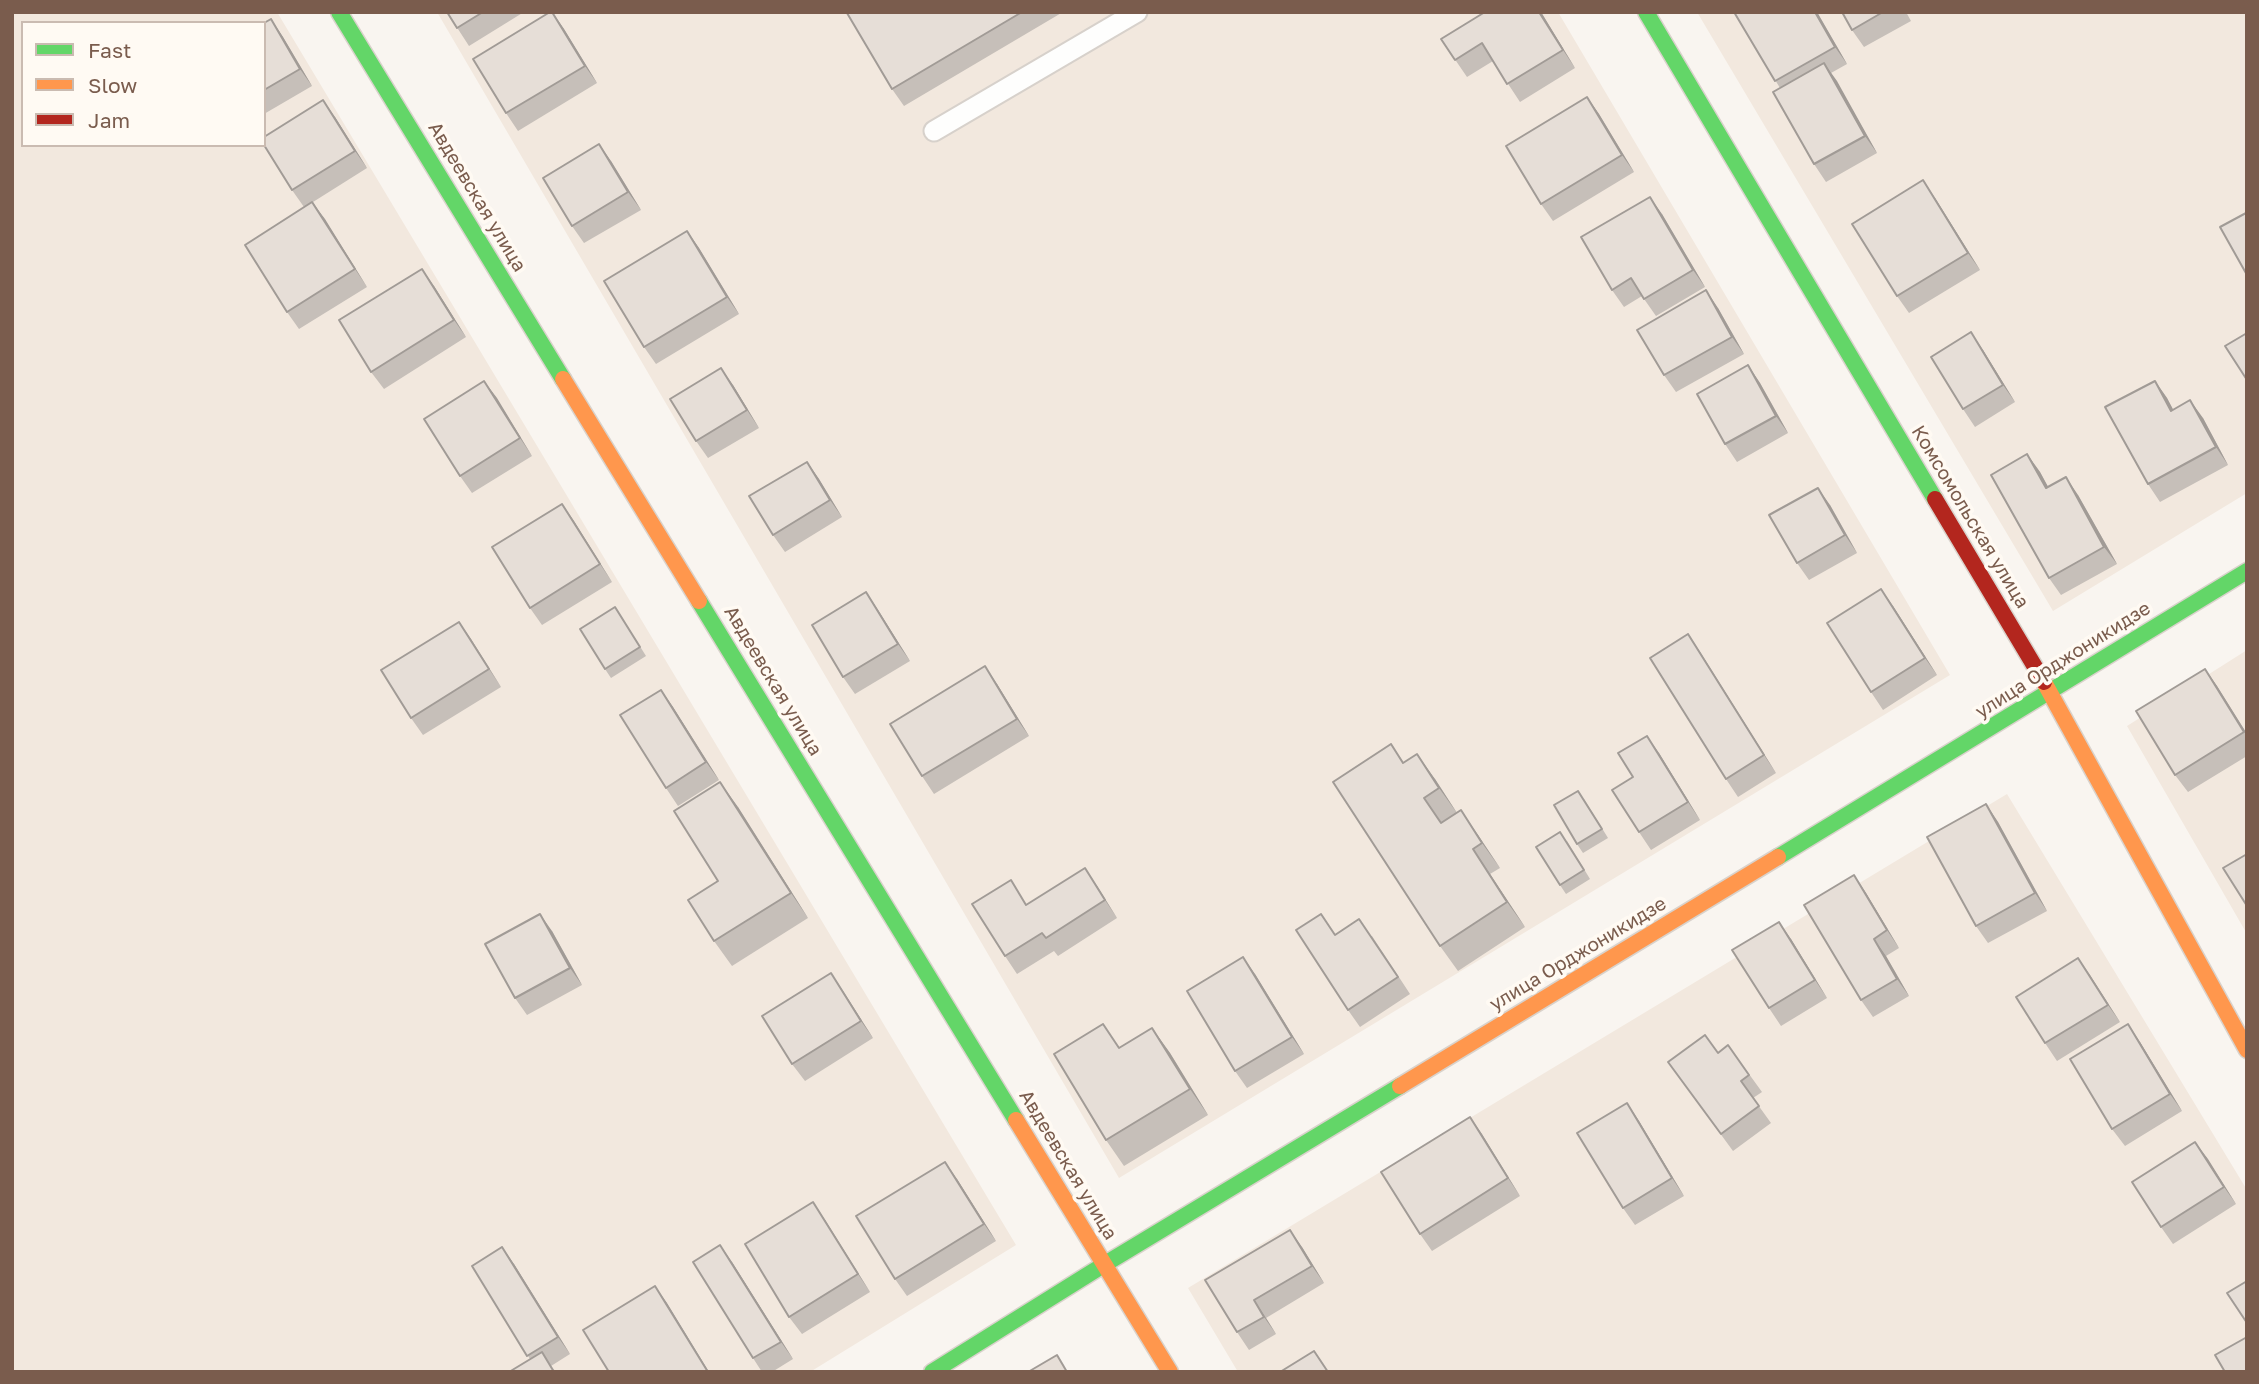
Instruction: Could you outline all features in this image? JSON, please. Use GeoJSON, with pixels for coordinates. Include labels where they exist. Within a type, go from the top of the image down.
{"type":"FeatureCollection","features":[{"type":"Feature","properties":{"kind":"street","name":"Авдеевская улица"},"geometry":{"type":"LineString","coordinates":[[339,12],[1170,1372]]}},
{"type":"Feature","properties":{"kind":"street","name":"Комсомольская улица"},"geometry":{"type":"LineString","coordinates":[[1646,12],[2050,693],[2247,1050]]}},
{"type":"Feature","properties":{"kind":"street","name":"улица Орджоникидзе"},"geometry":{"type":"LineString","coordinates":[[932,1372],[1105,1264],[2247,571]]}},
{"type":"Feature","properties":{"kind":"lane"},"geometry":{"type":"LineString","coordinates":[[934,131],[1137,12]]}},
{"type":"Feature","properties":{"kind":"shaded area"},"geometry":{"type":"Polygon","coordinates":[[[12,12],[277,12],[1016,1245],[810,1372],[12,1372],[12,12]]]}},
{"type":"Feature","properties":{"kind":"shaded area"},"geometry":{"type":"Polygon","coordinates":[[[437,12],[1558,12],[1950,675],[1119,1178],[437,12]]]}},
{"type":"Feature","properties":{"kind":"shaded area"},"geometry":{"type":"Polygon","coordinates":[[[1697,12],[2247,12],[2247,493],[2053,611],[1697,12]]]}},
{"type":"Feature","properties":{"kind":"shaded area"},"geometry":{"type":"Polygon","coordinates":[[[2247,650],[2247,934],[2127,726],[2247,650]]]}},
{"type":"Feature","properties":{"kind":"shaded area"},"geometry":{"type":"Polygon","coordinates":[[[2007,794],[2247,1190],[2247,1372],[1238,1372],[1188,1288],[2007,794]]]}},
{"type":"Feature","properties":{"kind":"building"},"geometry":{"type":"Polygon","coordinates":[[[447,12],[483,12],[457,28],[447,12]]]}},
{"type":"Feature","properties":{"kind":"building"},"geometry":{"type":"Polygon","coordinates":[[[550,12],[585,66],[506,113],[473,59],[550,12]]]}},
{"type":"Feature","properties":{"kind":"building"},"geometry":{"type":"Polygon","coordinates":[[[1022,12],[892,89],[847,13],[1022,12]]]}},
{"type":"Feature","properties":{"kind":"building"},"geometry":{"type":"Polygon","coordinates":[[[1485,12],[1539,12],[1563,50],[1507,84],[1482,43],[1455,60],[1441,39],[1485,12]]]}},
{"type":"Feature","properties":{"kind":"building"},"geometry":{"type":"Polygon","coordinates":[[[1734,12],[1815,12],[1835,47],[1775,81],[1734,12]]]}},
{"type":"Feature","properties":{"kind":"building"},"geometry":{"type":"Polygon","coordinates":[[[1842,12],[1883,12],[1852,30],[1842,12]]]}},
{"type":"Feature","properties":{"kind":"building"},"geometry":{"type":"Polygon","coordinates":[[[271,19],[300,69],[266,89],[266,22],[271,19]]]}},
{"type":"Feature","properties":{"kind":"building"},"geometry":{"type":"Polygon","coordinates":[[[1824,63],[1865,136],[1814,164],[1773,92],[1824,63]]]}},
{"type":"Feature","properties":{"kind":"building"},"geometry":{"type":"Polygon","coordinates":[[[1587,97],[1622,155],[1541,204],[1506,146],[1587,97]]]}},
{"type":"Feature","properties":{"kind":"building"},"geometry":{"type":"Polygon","coordinates":[[[323,100],[355,151],[292,190],[265,147],[266,136],[323,100]]]}},
{"type":"Feature","properties":{"kind":"building"},"geometry":{"type":"Polygon","coordinates":[[[599,144],[628,192],[572,226],[543,178],[599,144]]]}},
{"type":"Feature","properties":{"kind":"building"},"geometry":{"type":"Polygon","coordinates":[[[1923,180],[1968,253],[1897,296],[1852,224],[1923,180]]]}},
{"type":"Feature","properties":{"kind":"building"},"geometry":{"type":"Polygon","coordinates":[[[1650,197],[1693,270],[1644,299],[1631,278],[1612,290],[1581,237],[1650,197]]]}},
{"type":"Feature","properties":{"kind":"building"},"geometry":{"type":"Polygon","coordinates":[[[312,202],[355,269],[287,312],[245,245],[312,202]]]}},
{"type":"Feature","properties":{"kind":"building"},"geometry":{"type":"Polygon","coordinates":[[[2247,213],[2247,275],[2220,227],[2247,213]]]}},
{"type":"Feature","properties":{"kind":"building"},"geometry":{"type":"Polygon","coordinates":[[[687,231],[727,297],[644,347],[604,281],[687,231]]]}},
{"type":"Feature","properties":{"kind":"building"},"geometry":{"type":"Polygon","coordinates":[[[422,269],[454,320],[371,372],[339,320],[422,269]]]}},
{"type":"Feature","properties":{"kind":"building"},"geometry":{"type":"Polygon","coordinates":[[[1706,290],[1732,337],[1664,375],[1637,330],[1706,290]]]}},
{"type":"Feature","properties":{"kind":"building"},"geometry":{"type":"Polygon","coordinates":[[[1971,332],[2003,385],[1963,409],[1931,357],[1971,332]]]}},
{"type":"Feature","properties":{"kind":"building"},"geometry":{"type":"Polygon","coordinates":[[[2247,333],[2247,380],[2225,346],[2247,333]]]}},
{"type":"Feature","properties":{"kind":"building"},"geometry":{"type":"Polygon","coordinates":[[[1748,365],[1776,416],[1725,444],[1697,394],[1748,365]]]}},
{"type":"Feature","properties":{"kind":"building"},"geometry":{"type":"Polygon","coordinates":[[[721,368],[747,410],[696,441],[670,399],[721,368]]]}},
{"type":"Feature","properties":{"kind":"building"},"geometry":{"type":"Polygon","coordinates":[[[484,381],[520,438],[460,476],[424,419],[484,381]]]}},
{"type":"Feature","properties":{"kind":"building"},"geometry":{"type":"Polygon","coordinates":[[[2155,381],[2171,411],[2190,400],[2216,447],[2148,484],[2105,407],[2155,381]]]}},
{"type":"Feature","properties":{"kind":"building"},"geometry":{"type":"Polygon","coordinates":[[[2027,454],[2046,488],[2066,477],[2104,547],[2049,578],[1991,475],[2027,454]]]}},
{"type":"Feature","properties":{"kind":"building"},"geometry":{"type":"Polygon","coordinates":[[[807,462],[830,500],[773,535],[749,496],[807,462]]]}},
{"type":"Feature","properties":{"kind":"building"},"geometry":{"type":"Polygon","coordinates":[[[1818,488],[1845,535],[1797,563],[1769,515],[1818,488]]]}},
{"type":"Feature","properties":{"kind":"building"},"geometry":{"type":"Polygon","coordinates":[[[562,504],[600,564],[530,608],[492,547],[562,504]]]}},
{"type":"Feature","properties":{"kind":"building"},"geometry":{"type":"Polygon","coordinates":[[[1881,589],[1925,658],[1871,692],[1827,623],[1881,589]]]}},
{"type":"Feature","properties":{"kind":"building"},"geometry":{"type":"Polygon","coordinates":[[[866,592],[898,644],[843,677],[812,625],[866,592]]]}},
{"type":"Feature","properties":{"kind":"building"},"geometry":{"type":"Polygon","coordinates":[[[615,607],[640,647],[605,669],[580,629],[615,607]]]}},
{"type":"Feature","properties":{"kind":"building"},"geometry":{"type":"Polygon","coordinates":[[[459,622],[489,669],[411,718],[381,670],[459,622]]]}},
{"type":"Feature","properties":{"kind":"building"},"geometry":{"type":"Polygon","coordinates":[[[1688,634],[1764,755],[1726,779],[1650,658],[1688,634]]]}},
{"type":"Feature","properties":{"kind":"building"},"geometry":{"type":"Polygon","coordinates":[[[985,666],[1017,719],[922,776],[890,724],[985,666]]]}},
{"type":"Feature","properties":{"kind":"building"},"geometry":{"type":"Polygon","coordinates":[[[2205,669],[2244,732],[2175,775],[2136,711],[2205,669]]]}},
{"type":"Feature","properties":{"kind":"building"},"geometry":{"type":"Polygon","coordinates":[[[661,690],[706,762],[666,788],[620,715],[661,690]]]}},
{"type":"Feature","properties":{"kind":"building"},"geometry":{"type":"Polygon","coordinates":[[[1647,736],[1688,802],[1639,832],[1612,790],[1633,777],[1618,753],[1647,736]]]}},
{"type":"Feature","properties":{"kind":"building"},"geometry":{"type":"Polygon","coordinates":[[[1391,744],[1403,763],[1417,754],[1439,788],[1424,798],[1441,823],[1461,810],[1482,843],[1473,849],[1507,902],[1440,946],[1333,782],[1391,744]]]}},
{"type":"Feature","properties":{"kind":"building"},"geometry":{"type":"Polygon","coordinates":[[[720,782],[791,893],[714,941],[688,900],[718,881],[674,811],[720,782]]]}},
{"type":"Feature","properties":{"kind":"building"},"geometry":{"type":"Polygon","coordinates":[[[1578,791],[1602,829],[1577,844],[1554,805],[1578,791]]]}},
{"type":"Feature","properties":{"kind":"building"},"geometry":{"type":"Polygon","coordinates":[[[1986,804],[2035,893],[1976,926],[1927,837],[1986,804]]]}},
{"type":"Feature","properties":{"kind":"building"},"geometry":{"type":"Polygon","coordinates":[[[1560,832],[1584,870],[1560,885],[1536,847],[1560,832]]]}},
{"type":"Feature","properties":{"kind":"building"},"geometry":{"type":"Polygon","coordinates":[[[2247,854],[2247,906],[2223,868],[2247,854]]]}},
{"type":"Feature","properties":{"kind":"building"},"geometry":{"type":"Polygon","coordinates":[[[1085,868],[1105,900],[1046,938],[1042,933],[1005,956],[972,904],[1011,880],[1026,905],[1085,868]]]}},
{"type":"Feature","properties":{"kind":"building"},"geometry":{"type":"Polygon","coordinates":[[[1854,875],[1887,930],[1874,939],[1897,979],[1861,1000],[1804,905],[1854,875]]]}},
{"type":"Feature","properties":{"kind":"building"},"geometry":{"type":"Polygon","coordinates":[[[540,914],[570,968],[515,998],[485,944],[540,914]]]}},
{"type":"Feature","properties":{"kind":"building"},"geometry":{"type":"Polygon","coordinates":[[[1321,914],[1335,935],[1359,919],[1398,977],[1348,1010],[1296,930],[1321,914]]]}},
{"type":"Feature","properties":{"kind":"building"},"geometry":{"type":"Polygon","coordinates":[[[1779,922],[1815,980],[1769,1008],[1732,950],[1779,922]]]}},
{"type":"Feature","properties":{"kind":"building"},"geometry":{"type":"Polygon","coordinates":[[[1243,957],[1292,1037],[1235,1071],[1187,991],[1243,957]]]}},
{"type":"Feature","properties":{"kind":"building"},"geometry":{"type":"Polygon","coordinates":[[[2078,958],[2108,1005],[2045,1043],[2016,997],[2078,958]]]}},
{"type":"Feature","properties":{"kind":"building"},"geometry":{"type":"Polygon","coordinates":[[[831,973],[861,1021],[792,1064],[762,1016],[831,973]]]}},
{"type":"Feature","properties":{"kind":"building"},"geometry":{"type":"Polygon","coordinates":[[[1103,1024],[1119,1048],[1152,1028],[1190,1089],[1106,1140],[1054,1054],[1103,1024]]]}},
{"type":"Feature","properties":{"kind":"building"},"geometry":{"type":"Polygon","coordinates":[[[2128,1024],[2170,1094],[2112,1129],[2070,1059],[2128,1024]]]}},
{"type":"Feature","properties":{"kind":"building"},"geometry":{"type":"Polygon","coordinates":[[[1705,1035],[1718,1053],[1728,1045],[1749,1075],[1741,1081],[1759,1106],[1721,1134],[1668,1062],[1705,1035]]]}},
{"type":"Feature","properties":{"kind":"building"},"geometry":{"type":"Polygon","coordinates":[[[1627,1103],[1672,1178],[1623,1208],[1577,1133],[1627,1103]]]}},
{"type":"Feature","properties":{"kind":"building"},"geometry":{"type":"Polygon","coordinates":[[[1470,1117],[1508,1178],[1420,1234],[1381,1172],[1470,1117]]]}},
{"type":"Feature","properties":{"kind":"building"},"geometry":{"type":"Polygon","coordinates":[[[2195,1142],[2224,1187],[2161,1227],[2132,1182],[2195,1142]]]}},
{"type":"Feature","properties":{"kind":"building"},"geometry":{"type":"Polygon","coordinates":[[[945,1162],[984,1224],[895,1279],[856,1216],[945,1162]]]}},
{"type":"Feature","properties":{"kind":"building"},"geometry":{"type":"Polygon","coordinates":[[[813,1202],[858,1274],[789,1317],[745,1244],[813,1202]]]}},
{"type":"Feature","properties":{"kind":"building"},"geometry":{"type":"Polygon","coordinates":[[[1290,1230],[1312,1266],[1254,1300],[1264,1317],[1237,1332],[1205,1280],[1290,1230]]]}},
{"type":"Feature","properties":{"kind":"building"},"geometry":{"type":"Polygon","coordinates":[[[720,1245],[781,1342],[753,1358],[693,1262],[720,1245]]]}},
{"type":"Feature","properties":{"kind":"building"},"geometry":{"type":"Polygon","coordinates":[[[502,1247],[558,1337],[527,1356],[472,1266],[502,1247]]]}},
{"type":"Feature","properties":{"kind":"building"},"geometry":{"type":"Polygon","coordinates":[[[2247,1281],[2247,1323],[2227,1293],[2247,1281]]]}},
{"type":"Feature","properties":{"kind":"building"},"geometry":{"type":"Polygon","coordinates":[[[655,1286],[708,1372],[609,1372],[583,1330],[655,1286]]]}},
{"type":"Feature","properties":{"kind":"building"},"geometry":{"type":"Polygon","coordinates":[[[2247,1337],[2247,1372],[2225,1372],[2215,1355],[2247,1337]]]}},
{"type":"Feature","properties":{"kind":"building"},"geometry":{"type":"Polygon","coordinates":[[[1314,1351],[1328,1372],[1280,1372],[1314,1351]]]}},
{"type":"Feature","properties":{"kind":"building"},"geometry":{"type":"Polygon","coordinates":[[[542,1352],[554,1372],[509,1372],[542,1352]]]}},
{"type":"Feature","properties":{"kind":"building"},"geometry":{"type":"Polygon","coordinates":[[[1057,1355],[1067,1372],[1028,1372],[1057,1355]]]}},
{"type":"Feature","properties":{"kind":"traffic: fast"},"geometry":{"type":"LineString","coordinates":[[339,12],[563,379]]}},
{"type":"Feature","properties":{"kind":"traffic: fast"},"geometry":{"type":"LineString","coordinates":[[1646,12],[1935,499]]}},
{"type":"Feature","properties":{"kind":"traffic: fast"},"geometry":{"type":"LineString","coordinates":[[1778,857],[2247,571]]}},
{"type":"Feature","properties":{"kind":"traffic: fast"},"geometry":{"type":"LineString","coordinates":[[699,601],[1016,1120]]}},
{"type":"Feature","properties":{"kind":"traffic: fast"},"geometry":{"type":"LineString","coordinates":[[932,1372],[1400,1086]]}},
{"type":"Feature","properties":{"kind":"traffic: slow"},"geometry":{"type":"LineString","coordinates":[[563,379],[699,601]]}},
{"type":"Feature","properties":{"kind":"traffic: slow"},"geometry":{"type":"LineString","coordinates":[[2044,682],[2247,1050]]}},
{"type":"Feature","properties":{"kind":"traffic: slow"},"geometry":{"type":"LineString","coordinates":[[1400,1086],[1778,857]]}},
{"type":"Feature","properties":{"kind":"traffic: slow"},"geometry":{"type":"LineString","coordinates":[[1016,1120],[1170,1372]]}},
{"type":"Feature","properties":{"kind":"traffic: jam"},"geometry":{"type":"LineString","coordinates":[[1935,499],[2044,682]]}}]}
